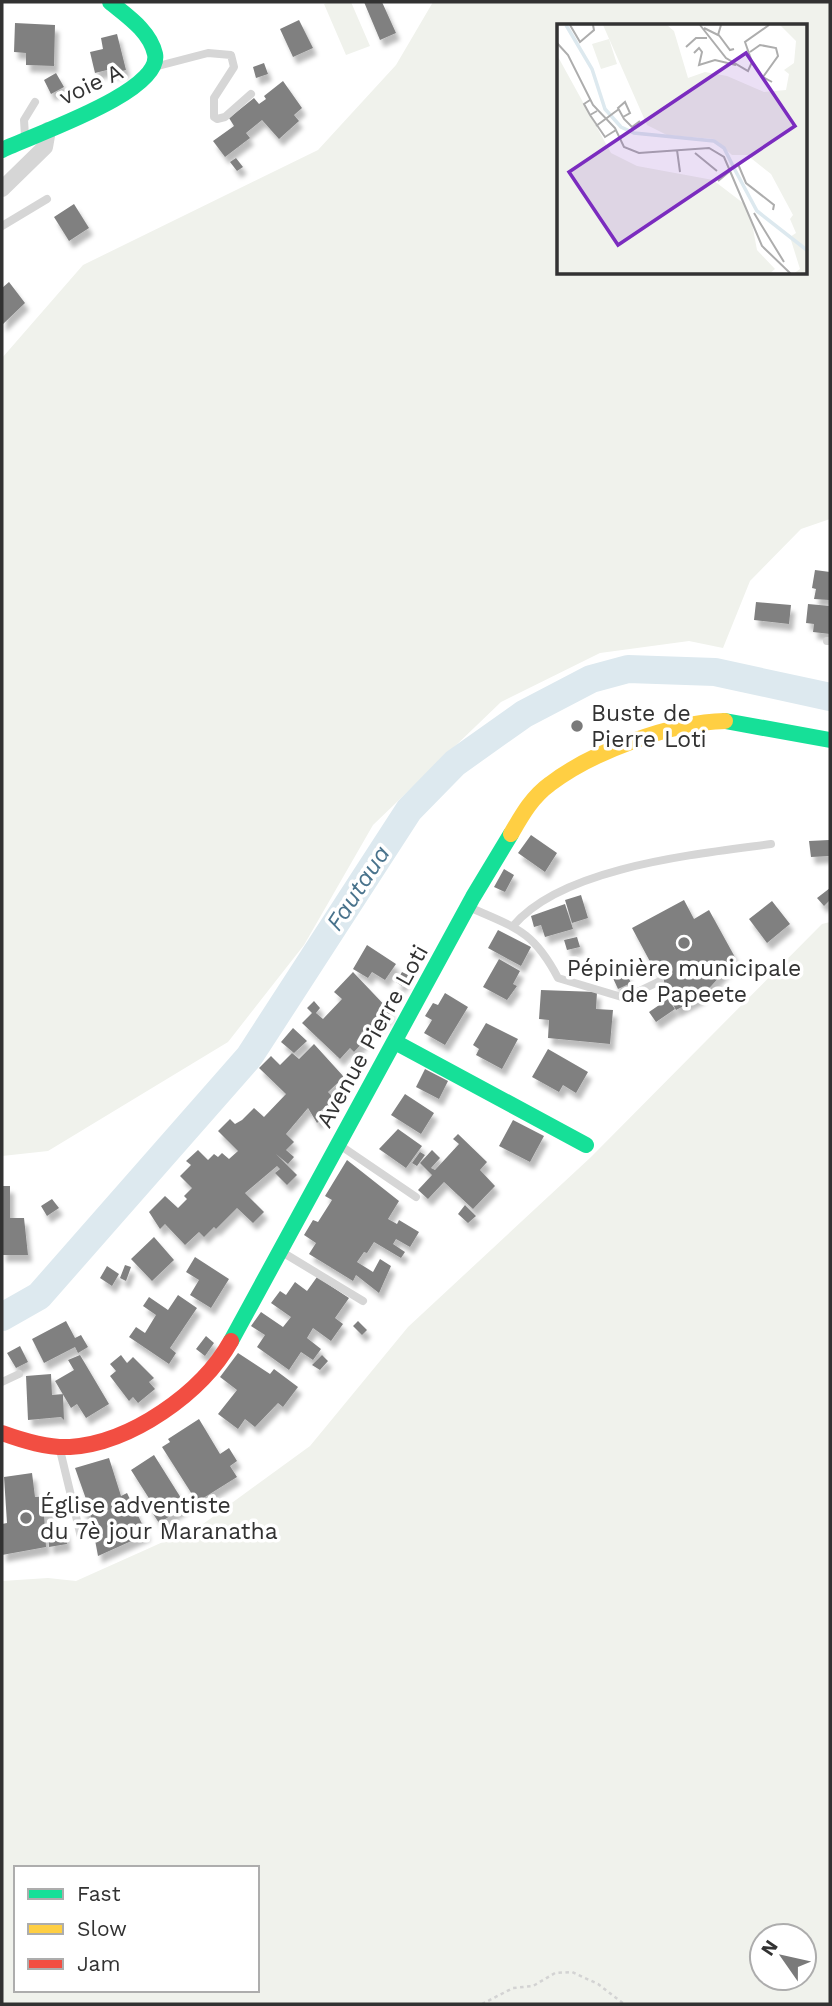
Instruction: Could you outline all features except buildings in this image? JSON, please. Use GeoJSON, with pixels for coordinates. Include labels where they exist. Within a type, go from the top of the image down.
{"type":"FeatureCollection","features":[{"type":"Feature","properties":{"kind":"main road","name":"voie A"},"geometry":{"type":"LineString","coordinates":[[2,150],[145,83],[155,67],[155,57],[146,34],[110,2]]}},
{"type":"Feature","properties":{"kind":"main road","name":"Avenue Pierre Loti"},"geometry":{"type":"LineString","coordinates":[[2,1433],[60,1447],[77,1446],[122,1430],[191,1390],[220,1360],[468,907],[529,804],[550,784],[592,758],[670,730],[722,721],[749,723],[830,740]]}},
{"type":"Feature","properties":{"kind":"main road"},"geometry":{"type":"LineString","coordinates":[[395,1042],[586,1145]]}},
{"type":"Feature","properties":{"kind":"street"},"geometry":{"type":"LineString","coordinates":[[2,189],[45,147],[48,130]]}},
{"type":"Feature","properties":{"kind":"lane"},"geometry":{"type":"LineString","coordinates":[[155,67],[208,53],[231,55],[234,67],[214,97],[217,119],[225,117],[251,94]]}},
{"type":"Feature","properties":{"kind":"lane"},"geometry":{"type":"LineString","coordinates":[[26,139],[24,120],[35,102]]}},
{"type":"Feature","properties":{"kind":"lane"},"geometry":{"type":"LineString","coordinates":[[2,226],[47,199]]}},
{"type":"Feature","properties":{"kind":"lane"},"geometry":{"type":"LineString","coordinates":[[513,926],[536,903],[621,869],[771,844]]}},
{"type":"Feature","properties":{"kind":"lane"},"geometry":{"type":"LineString","coordinates":[[468,907],[513,926],[543,950],[558,978],[625,998],[660,981]]}},
{"type":"Feature","properties":{"kind":"lane"},"geometry":{"type":"LineString","coordinates":[[338,1145],[416,1197]]}},
{"type":"Feature","properties":{"kind":"lane"},"geometry":{"type":"LineString","coordinates":[[279,1251],[363,1301]]}},
{"type":"Feature","properties":{"kind":"lane"},"geometry":{"type":"LineString","coordinates":[[2,1382],[19,1374]]}},
{"type":"Feature","properties":{"kind":"lane"},"geometry":{"type":"LineString","coordinates":[[60,1447],[80,1537]]}},
{"type":"Feature","properties":{"kind":"path"},"geometry":{"type":"LineString","coordinates":[[482,2004],[513,1988],[533,1986],[555,1973],[572,1972],[598,1984],[624,2004]]}},
{"type":"Feature","properties":{"kind":"shaded area"},"geometry":{"type":"Polygon","coordinates":[[[351,2],[370,46],[346,55],[324,4],[351,2]]]}},
{"type":"Feature","properties":{"kind":"shaded area"},"geometry":{"type":"Polygon","coordinates":[[[433,2],[830,2],[830,519],[801,529],[750,581],[723,648],[689,641],[600,653],[501,702],[373,825],[304,945],[228,1042],[48,1151],[2,1156],[2,358],[83,265],[318,150],[396,65],[433,2]]]}},
{"type":"Feature","properties":{"kind":"shaded area"},"geometry":{"type":"Polygon","coordinates":[[[830,922],[830,2004],[2,2004],[2,1581],[48,1578],[76,1581],[203,1524],[310,1446],[408,1327],[591,1157],[822,924],[830,922]]]}},
{"type":"Feature","properties":{"kind":"waterway","name":"Fautaua"},"geometry":{"type":"LineString","coordinates":[[2,1317],[39,1296],[249,1057],[409,810],[455,763],[524,714],[591,679],[628,669],[715,672],[830,697]]}},
{"type":"Feature","properties":{"kind":"traffic: fast"},"geometry":{"type":"LineString","coordinates":[[2,150],[93,111],[139,83],[152,68],[155,54],[148,38],[110,2]]}},
{"type":"Feature","properties":{"kind":"traffic: fast"},"geometry":{"type":"LineString","coordinates":[[725,721],[830,740]]}},
{"type":"Feature","properties":{"kind":"traffic: fast"},"geometry":{"type":"LineString","coordinates":[[231,1341],[473,897],[511,834]]}},
{"type":"Feature","properties":{"kind":"traffic: fast"},"geometry":{"type":"LineString","coordinates":[[395,1042],[586,1145]]}},
{"type":"Feature","properties":{"kind":"traffic: slow"},"geometry":{"type":"LineString","coordinates":[[511,834],[538,795],[567,772],[610,750],[657,733],[725,721]]}},
{"type":"Feature","properties":{"kind":"traffic: jam"},"geometry":{"type":"LineString","coordinates":[[2,1433],[61,1447],[93,1443],[117,1436],[162,1412],[183,1396],[202,1379],[231,1341]]}},
{"type":"Feature","properties":{"kind":"place","name":"Buste de Pierre Loti"},"geometry":{"type":"Point","coordinates":[577,726]}},
{"type":"Feature","properties":{"kind":"place","name":"Pépinière municipale de Papeete"},"geometry":{"type":"Point","coordinates":[684,943]}},
{"type":"Feature","properties":{"kind":"place","name":"Église adventiste du 7è jour Maranatha"},"geometry":{"type":"Point","coordinates":[26,1518]}}]}
